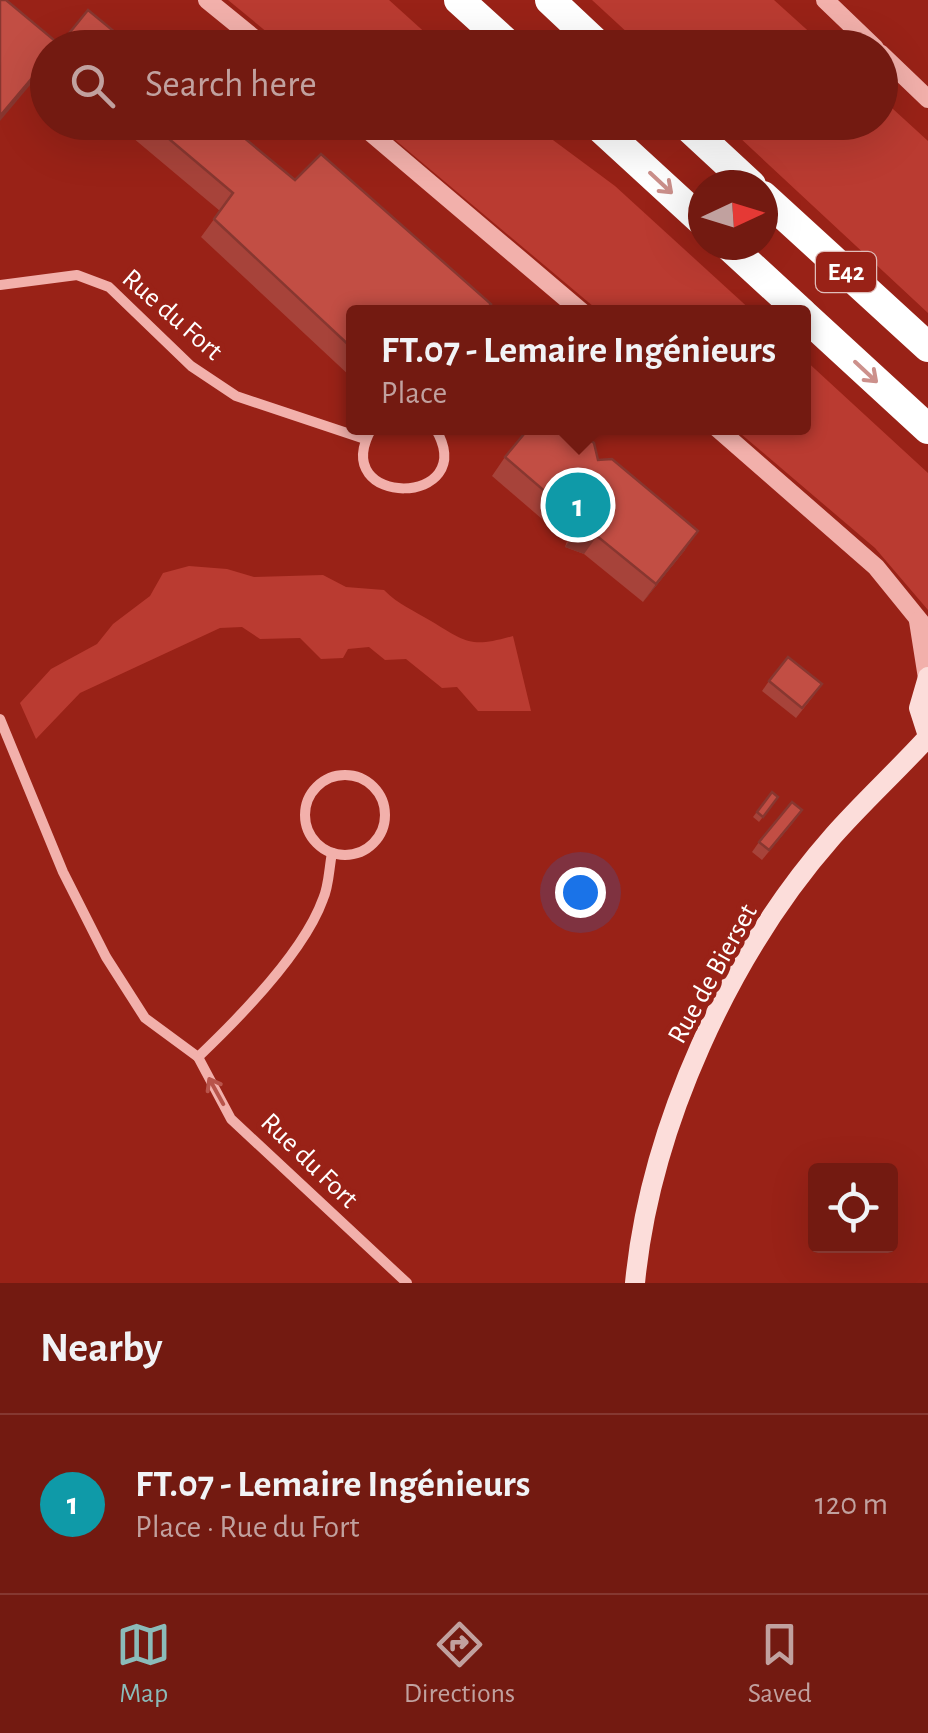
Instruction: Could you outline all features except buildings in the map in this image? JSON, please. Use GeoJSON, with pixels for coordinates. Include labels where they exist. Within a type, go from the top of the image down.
{"type":"FeatureCollection","features":[{"type":"Feature","properties":{"kind":"highway"},"geometry":{"type":"LineString","coordinates":[[460,0],[492,30]]}},
{"type":"Feature","properties":{"kind":"highway"},"geometry":{"type":"LineString","coordinates":[[550,0],[582,30]]}},
{"type":"Feature","properties":{"kind":"highway"},"geometry":{"type":"LineString","coordinates":[[614,140],[688,208]]}},
{"type":"Feature","properties":{"kind":"highway"},"geometry":{"type":"LineString","coordinates":[[702,140],[735,170]]}},
{"type":"Feature","properties":{"kind":"highway","name":"E42"},"geometry":{"type":"LineString","coordinates":[[778,210],[928,348]]}},
{"type":"Feature","properties":{"kind":"highway","name":"E42"},"geometry":{"type":"LineString","coordinates":[[744,260],[793,305]]}},
{"type":"Feature","properties":{"kind":"highway","name":"E42"},"geometry":{"type":"LineString","coordinates":[[811,321],[928,429]]}},
{"type":"Feature","properties":{"kind":"main road","name":"Rue de Bierset"},"geometry":{"type":"LineString","coordinates":[[635,1283],[653,1170],[676,1104],[718,1010],[771,920],[831,838],[928,737],[918,708],[928,678]]}},
{"type":"Feature","properties":{"kind":"street"},"geometry":{"type":"LineString","coordinates":[[207,0],[244,30]]}},
{"type":"Feature","properties":{"kind":"street"},"geometry":{"type":"LineString","coordinates":[[825,0],[856,30]]}},
{"type":"Feature","properties":{"kind":"street"},"geometry":{"type":"LineString","coordinates":[[898,70],[928,98]]}},
{"type":"Feature","properties":{"kind":"street"},"geometry":{"type":"LineString","coordinates":[[379,140],[574,305]]}},
{"type":"Feature","properties":{"kind":"street","name":"Rue du Fort"},"geometry":{"type":"LineString","coordinates":[[0,285],[77,275],[109,287],[191,366],[236,396],[346,433]]}},
{"type":"Feature","properties":{"kind":"street","name":"Rue du Fort"},"geometry":{"type":"LineString","coordinates":[[353,435],[365,439]]}},
{"type":"Feature","properties":{"kind":"street"},"geometry":{"type":"LineString","coordinates":[[368,435],[369,472],[396,490],[412,490],[438,471],[444,455],[437,435]]}},
{"type":"Feature","properties":{"kind":"street"},"geometry":{"type":"LineString","coordinates":[[725,435],[876,566],[923,626],[928,678]]}},
{"type":"Feature","properties":{"kind":"street","name":"Rue du Fort"},"geometry":{"type":"LineString","coordinates":[[0,720],[63,872],[106,957],[145,1018],[198,1058],[232,1119],[407,1283]]}},
{"type":"Feature","properties":{"kind":"street"},"geometry":{"type":"LineString","coordinates":[[349,774],[378,790],[384,806],[384,823],[365,850],[349,855],[332,854],[317,845],[307,831],[304,814],[318,784],[332,776],[349,774]]}},
{"type":"Feature","properties":{"kind":"street"},"geometry":{"type":"LineString","coordinates":[[198,1058],[246,1012],[312,921],[324,898],[332,854]]}},
{"type":"Feature","properties":{"kind":"shaded area"},"geometry":{"type":"Polygon","coordinates":[[[228,0],[389,0],[422,30],[264,30],[228,0]]]}},
{"type":"Feature","properties":{"kind":"shaded area"},"geometry":{"type":"Polygon","coordinates":[[[592,0],[774,0],[807,30],[625,30],[592,0]]]}},
{"type":"Feature","properties":{"kind":"shaded area"},"geometry":{"type":"Polygon","coordinates":[[[898,114],[928,141],[928,313],[742,140],[898,140],[898,114]]]}},
{"type":"Feature","properties":{"kind":"shaded area"},"geometry":{"type":"Polygon","coordinates":[[[395,140],[553,140],[615,186],[688,253],[688,260],[696,260],[745,305],[592,305],[395,140]]]}},
{"type":"Feature","properties":{"kind":"shaded area"},"geometry":{"type":"Polygon","coordinates":[[[811,365],[928,473],[928,610],[875,548],[742,435],[811,435],[811,365]]]}},
{"type":"Feature","properties":{"kind":"shaded area"},"geometry":{"type":"Polygon","coordinates":[[[189,566],[227,569],[254,577],[323,575],[346,587],[384,590],[406,607],[470,641],[488,642],[513,636],[531,711],[478,711],[457,687],[442,688],[406,659],[385,660],[369,647],[348,649],[343,658],[321,659],[300,638],[260,639],[242,627],[220,628],[80,693],[36,739],[20,703],[51,669],[97,644],[113,624],[150,596],[163,573],[189,566]]]}},
{"type":"Feature","properties":{"kind":"place","name":"FT.07 - Lemaire Ingénieurs"},"geometry":{"type":"Point","coordinates":[578,505]}}]}
